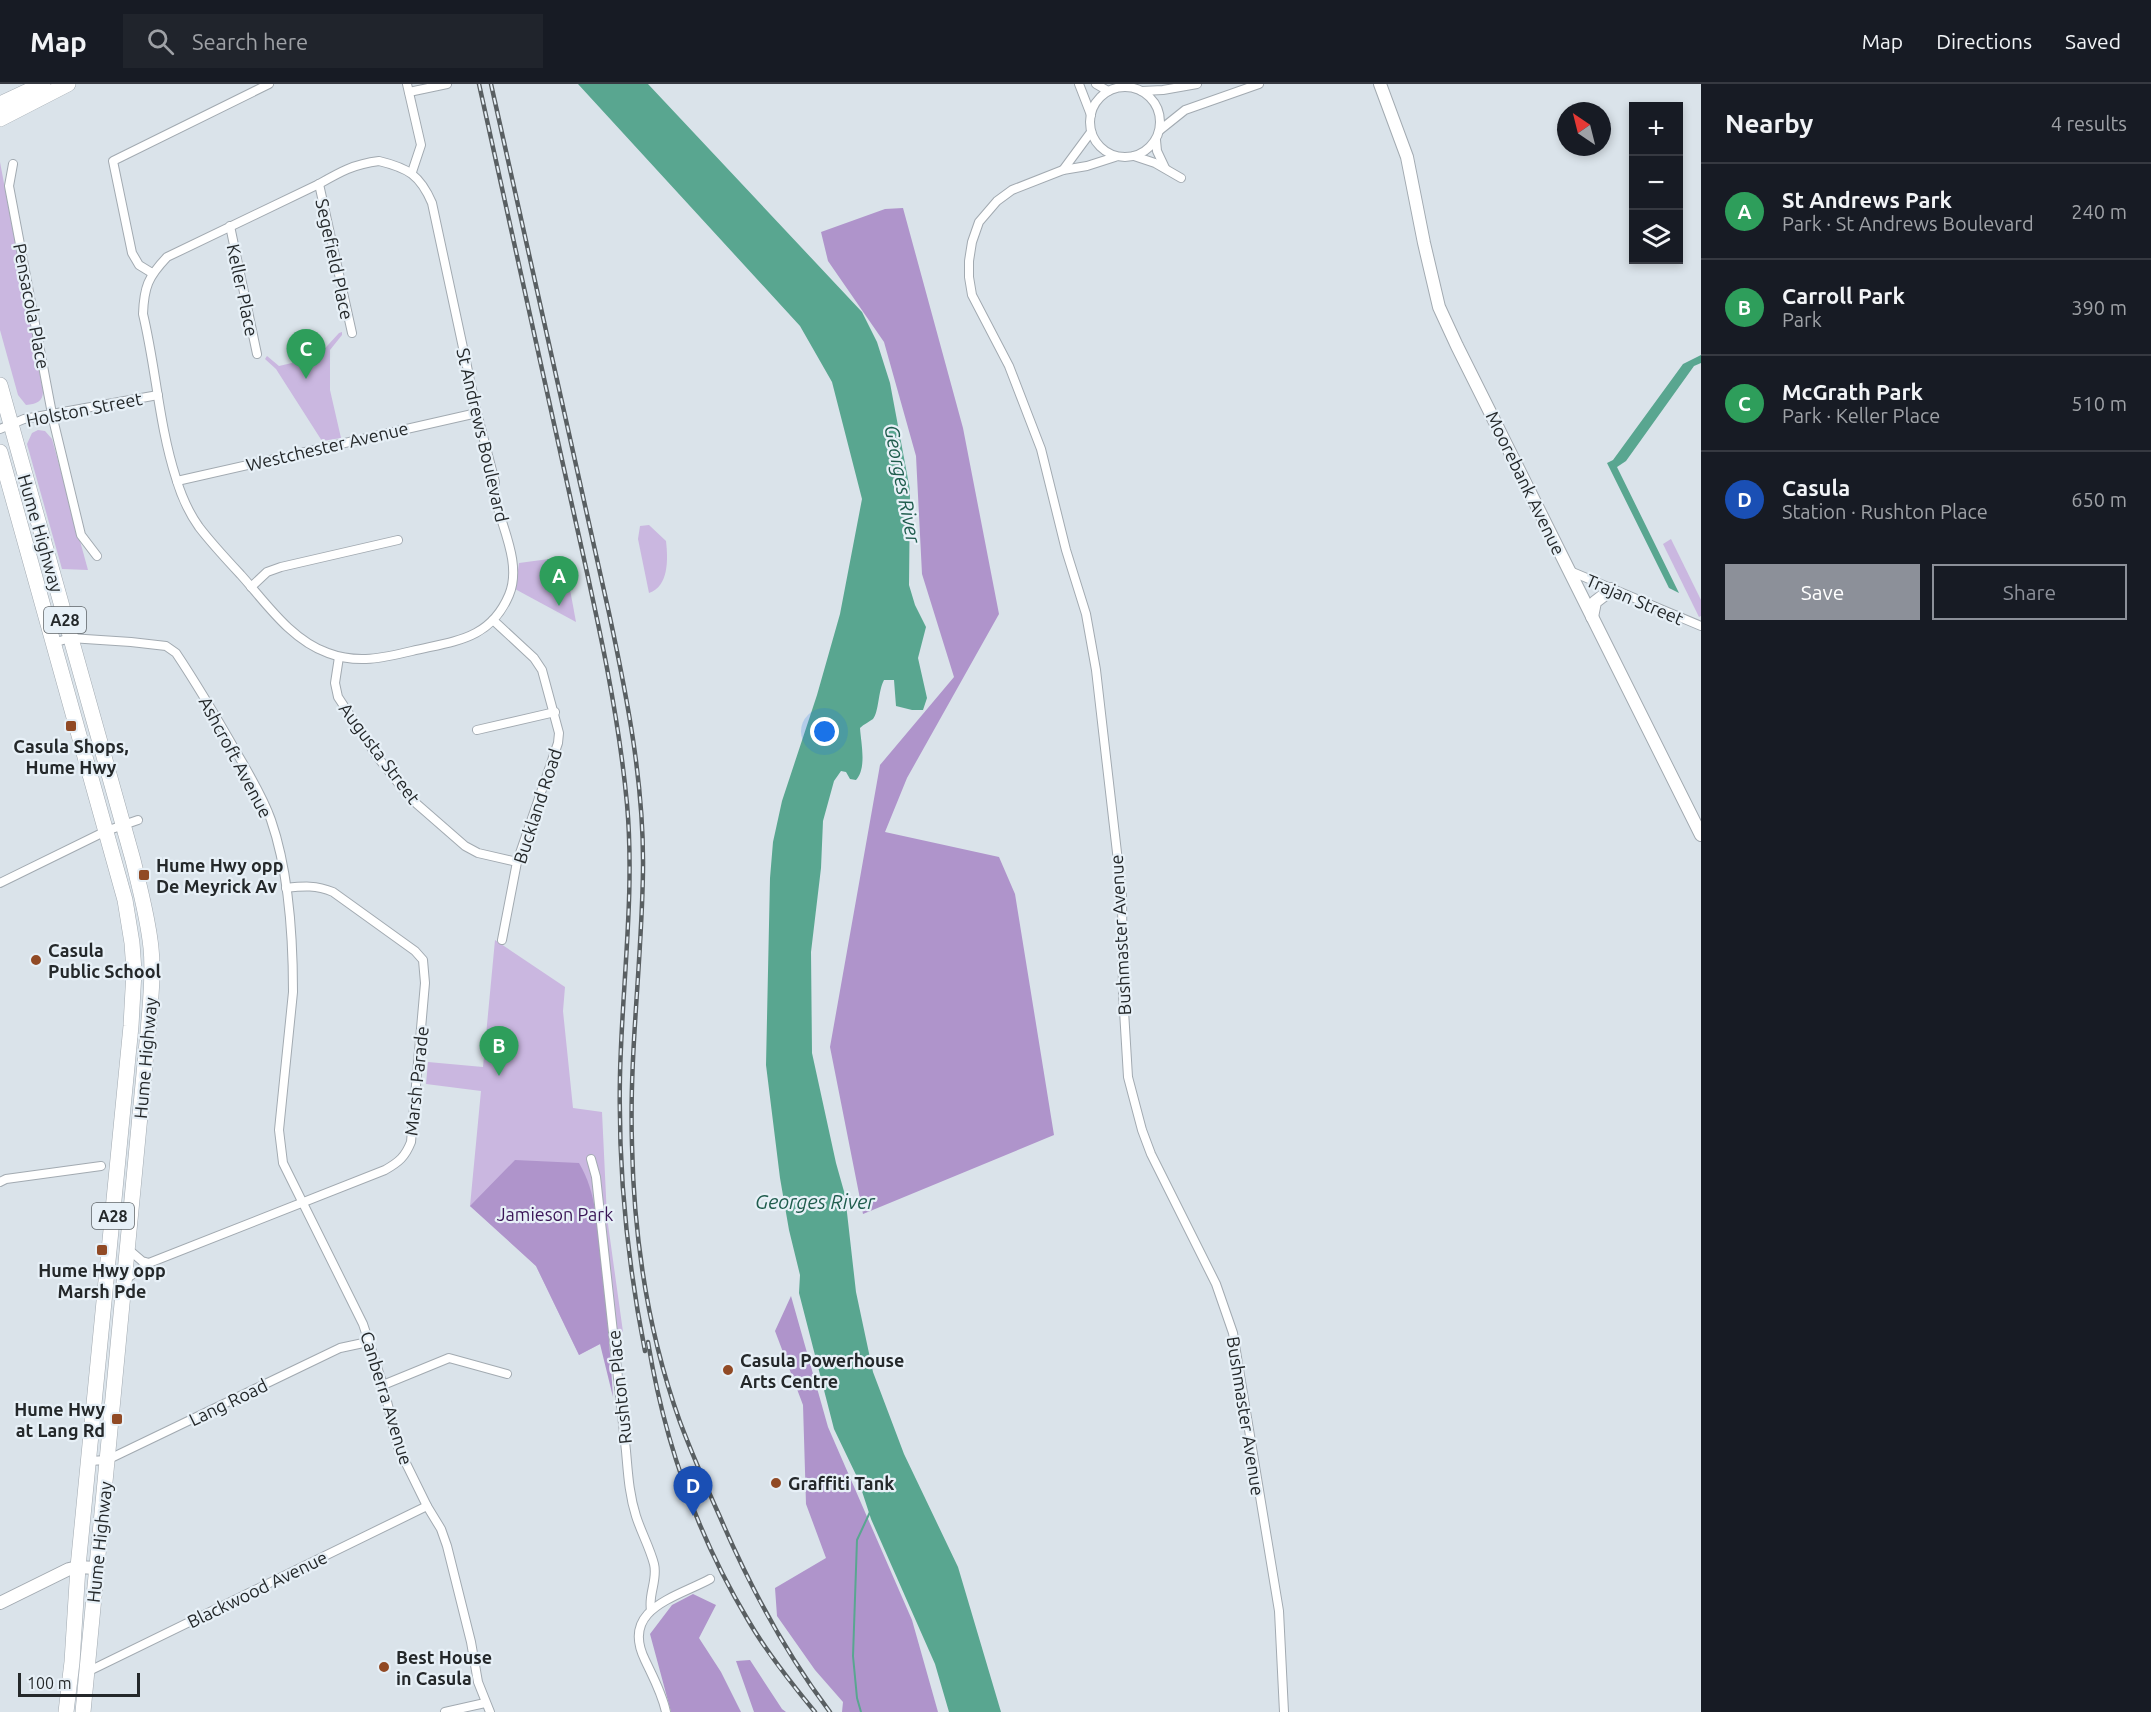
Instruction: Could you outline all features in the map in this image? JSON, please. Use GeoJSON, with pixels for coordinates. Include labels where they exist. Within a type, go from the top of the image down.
{"type":"FeatureCollection","features":[{"type":"Feature","properties":{"kind":"highway"},"geometry":{"type":"LineString","coordinates":[[0,104],[43,84]]}},
{"type":"Feature","properties":{"kind":"highway"},"geometry":{"type":"LineString","coordinates":[[0,119],[68,84]]}},
{"type":"Feature","properties":{"kind":"highway","name":"Hume Highway"},"geometry":{"type":"LineString","coordinates":[[0,385],[5,427],[130,822],[151,949],[152,980],[83,1712]]}},
{"type":"Feature","properties":{"kind":"highway","name":"Hume Highway"},"geometry":{"type":"LineString","coordinates":[[0,452],[125,900],[134,971],[131,1026],[66,1712]]}},
{"type":"Feature","properties":{"kind":"main road","name":"Moorebank Avenue"},"geometry":{"type":"LineString","coordinates":[[1371,84],[1392,116]]}},
{"type":"Feature","properties":{"kind":"main road","name":"Moorebank Avenue"},"geometry":{"type":"LineString","coordinates":[[1380,84],[1407,157],[1424,243],[1440,307],[1457,346],[1701,835]]}},
{"type":"Feature","properties":{"kind":"main road"},"geometry":{"type":"LineString","coordinates":[[1592,617],[1595,602],[1612,589]]}},
{"type":"Feature","properties":{"kind":"main road"},"geometry":{"type":"LineString","coordinates":[[0,1603],[45,1580],[78,1567],[96,1568]]}},
{"type":"Feature","properties":{"kind":"street"},"geometry":{"type":"LineString","coordinates":[[268,84],[113,160],[132,253],[138,265],[152,273],[167,257],[359,163],[379,161],[397,165],[411,172],[421,145],[408,88],[447,84]]}},
{"type":"Feature","properties":{"kind":"street"},"geometry":{"type":"LineString","coordinates":[[1079,84],[1091,115],[1091,132],[1096,143],[1104,151],[1115,157],[1134,156],[1155,163],[1181,178]]}},
{"type":"Feature","properties":{"kind":"street"},"geometry":{"type":"LineString","coordinates":[[1096,84],[1108,91]]}},
{"type":"Feature","properties":{"kind":"street"},"geometry":{"type":"LineString","coordinates":[[1142,91],[1197,84]]}},
{"type":"Feature","properties":{"kind":"street"},"geometry":{"type":"LineString","coordinates":[[1160,130],[1185,110],[1259,84]]}},
{"type":"Feature","properties":{"kind":"street"},"geometry":{"type":"LineString","coordinates":[[1091,115],[1099,99],[1108,91],[1119,87],[1131,87],[1151,98],[1161,118],[1160,130],[1156,140],[1148,149],[1134,156]]}},
{"type":"Feature","properties":{"kind":"street"},"geometry":{"type":"LineString","coordinates":[[1063,170],[1091,132]]}},
{"type":"Feature","properties":{"kind":"street"},"geometry":{"type":"LineString","coordinates":[[1156,140],[1157,151],[1166,170]]}},
{"type":"Feature","properties":{"kind":"street","name":"Bushmaster Avenue"},"geometry":{"type":"LineString","coordinates":[[1115,157],[1087,166],[1063,170],[1012,190],[997,201],[979,222],[972,242],[969,277],[972,295],[1009,366],[1041,449],[1066,550],[1086,614],[1096,670],[1122,896],[1123,994],[1128,1077],[1151,1154],[1216,1284],[1233,1333],[1279,1611],[1284,1712]]}},
{"type":"Feature","properties":{"kind":"street","name":"Pensacola Place"},"geometry":{"type":"LineString","coordinates":[[13,164],[9,186],[52,413],[81,536],[97,556]]}},
{"type":"Feature","properties":{"kind":"street","name":"St Andrews Boulevard"},"geometry":{"type":"LineString","coordinates":[[152,273],[144,293],[143,314],[167,445],[177,481],[199,527],[297,636],[325,652],[339,657],[363,660],[382,659],[467,638],[480,632],[493,620],[508,598],[512,587],[512,557],[492,492],[495,482],[477,412],[432,203],[426,189],[411,172]]}},
{"type":"Feature","properties":{"kind":"street","name":"Segefield Place"},"geometry":{"type":"LineString","coordinates":[[319,184],[352,333]]}},
{"type":"Feature","properties":{"kind":"street","name":"Keller Place"},"geometry":{"type":"LineString","coordinates":[[230,226],[256,354]]}},
{"type":"Feature","properties":{"kind":"street","name":"Holston Street"},"geometry":{"type":"LineString","coordinates":[[5,427],[24,419],[158,394]]}},
{"type":"Feature","properties":{"kind":"street","name":"Westchester Avenue"},"geometry":{"type":"LineString","coordinates":[[177,481],[477,412]]}},
{"type":"Feature","properties":{"kind":"street"},"geometry":{"type":"LineString","coordinates":[[251,587],[267,572],[281,567],[399,540]]}},
{"type":"Feature","properties":{"kind":"street","name":"Trajan Street"},"geometry":{"type":"LineString","coordinates":[[1569,571],[1701,626]]}},
{"type":"Feature","properties":{"kind":"street","name":"Buckland Road"},"geometry":{"type":"LineString","coordinates":[[493,620],[534,658],[542,670],[559,733],[558,743],[517,862],[502,940]]}},
{"type":"Feature","properties":{"kind":"street","name":"Ashcroft Avenue"},"geometry":{"type":"LineString","coordinates":[[53,643],[70,638],[131,642],[166,646],[176,653],[204,694],[262,797],[272,821],[286,888],[293,992],[279,1130],[280,1150],[283,1163],[302,1202]]}},
{"type":"Feature","properties":{"kind":"street","name":"Augusta Street"},"geometry":{"type":"LineString","coordinates":[[339,657],[335,683],[338,697],[376,754],[410,798],[465,846],[478,853],[517,862]]}},
{"type":"Feature","properties":{"kind":"street"},"geometry":{"type":"LineString","coordinates":[[477,730],[555,712]]}},
{"type":"Feature","properties":{"kind":"street"},"geometry":{"type":"LineString","coordinates":[[0,883],[106,831],[130,822]]}},
{"type":"Feature","properties":{"kind":"street","name":"Marsh Parade"},"geometry":{"type":"LineString","coordinates":[[124,1280],[149,1263],[386,1170],[406,1155],[411,1142],[425,983],[423,960],[415,951],[333,892],[319,886],[308,885],[286,888]]}},
{"type":"Feature","properties":{"kind":"street","name":"Rushton Place"},"geometry":{"type":"LineString","coordinates":[[591,1159],[596,1177],[625,1439],[628,1487],[635,1515],[654,1563],[656,1574],[650,1602],[651,1610],[642,1618],[638,1628],[639,1647],[654,1676],[666,1712]]}},
{"type":"Feature","properties":{"kind":"street"},"geometry":{"type":"LineString","coordinates":[[0,1182],[6,1179],[101,1166]]}},
{"type":"Feature","properties":{"kind":"street","name":"Canberra Avenue"},"geometry":{"type":"LineString","coordinates":[[302,1202],[355,1305],[382,1385],[398,1447],[441,1529],[471,1642],[478,1682],[490,1712]]}},
{"type":"Feature","properties":{"kind":"street"},"geometry":{"type":"LineString","coordinates":[[128,1249],[142,1261],[149,1263]]}},
{"type":"Feature","properties":{"kind":"street","name":"Lang Road"},"geometry":{"type":"LineString","coordinates":[[89,1461],[107,1460],[340,1348],[368,1342]]}},
{"type":"Feature","properties":{"kind":"street"},"geometry":{"type":"LineString","coordinates":[[382,1385],[449,1358],[507,1374]]}},
{"type":"Feature","properties":{"kind":"street","name":"Blackwood Avenue"},"geometry":{"type":"LineString","coordinates":[[87,1672],[427,1506]]}},
{"type":"Feature","properties":{"kind":"street"},"geometry":{"type":"LineString","coordinates":[[651,1610],[710,1579]]}},
{"type":"Feature","properties":{"kind":"street"},"geometry":{"type":"LineString","coordinates":[[445,1712],[485,1703]]}},
{"type":"Feature","properties":{"kind":"green space"},"geometry":{"type":"Polygon","coordinates":[[[0,162],[43,391],[42,398],[38,402],[26,405],[18,395],[0,330],[0,162]]]}},
{"type":"Feature","properties":{"kind":"green space"},"geometry":{"type":"Polygon","coordinates":[[[903,208],[963,428],[999,614],[907,778],[885,832],[999,857],[1015,894],[1054,1135],[863,1214],[830,1047],[880,765],[954,677],[922,574],[916,456],[884,342],[828,261],[821,232],[885,209],[903,208]]]}},
{"type":"Feature","properties":{"kind":"green space"},"geometry":{"type":"Polygon","coordinates":[[[342,332],[330,350],[330,390],[341,438],[322,441],[276,369],[265,359],[267,356],[279,366],[317,357],[342,332]]]}},
{"type":"Feature","properties":{"kind":"green space"},"geometry":{"type":"Polygon","coordinates":[[[38,430],[45,431],[52,439],[88,570],[62,569],[27,444],[32,433],[38,430]]]}},
{"type":"Feature","properties":{"kind":"green space"},"geometry":{"type":"Polygon","coordinates":[[[649,525],[666,541],[667,556],[664,578],[656,589],[649,593],[638,539],[640,526],[649,525]]]}},
{"type":"Feature","properties":{"kind":"green space"},"geometry":{"type":"Polygon","coordinates":[[[1671,539],[1701,600],[1701,616],[1699,617],[1663,544],[1671,539]]]}},
{"type":"Feature","properties":{"kind":"green space"},"geometry":{"type":"Polygon","coordinates":[[[564,557],[576,622],[515,589],[519,563],[564,557]]]}},
{"type":"Feature","properties":{"kind":"green space"},"geometry":{"type":"Polygon","coordinates":[[[495,940],[565,987],[563,1011],[573,1108],[602,1112],[607,1217],[623,1332],[579,1355],[536,1266],[470,1206],[481,1091],[426,1084],[428,1062],[483,1067],[495,940]]]}},
{"type":"Feature","properties":{"kind":"green space","name":"Jamieson Park"},"geometry":{"type":"Polygon","coordinates":[[[515,1160],[579,1163],[585,1174],[593,1198],[597,1223],[607,1312],[613,1397],[600,1344],[579,1355],[536,1266],[470,1206],[515,1160]]]}},
{"type":"Feature","properties":{"kind":"green space"},"geometry":{"type":"Polygon","coordinates":[[[791,1296],[828,1427],[912,1620],[938,1712],[842,1712],[843,1702],[815,1670],[777,1616],[775,1588],[826,1558],[806,1504],[803,1405],[775,1331],[791,1296]]]}},
{"type":"Feature","properties":{"kind":"green space"},"geometry":{"type":"Polygon","coordinates":[[[693,1594],[716,1605],[699,1638],[721,1672],[741,1712],[671,1712],[650,1634],[672,1605],[693,1594]]]}},
{"type":"Feature","properties":{"kind":"green space"},"geometry":{"type":"Polygon","coordinates":[[[750,1660],[786,1712],[754,1712],[736,1661],[750,1660]]]}},
{"type":"Feature","properties":{"kind":"water","name":"Georges River"},"geometry":{"type":"Polygon","coordinates":[[[578,84],[648,84],[862,312],[877,342],[890,383],[910,490],[909,585],[915,605],[926,627],[918,658],[927,698],[923,710],[896,706],[894,680],[884,680],[875,716],[860,728],[862,755],[859,775],[856,780],[850,779],[846,772],[841,771],[834,781],[823,821],[821,868],[811,952],[812,1053],[845,1195],[856,1292],[873,1372],[904,1454],[958,1567],[1001,1712],[949,1712],[935,1664],[871,1519],[858,1479],[834,1429],[799,1293],[800,1275],[780,1178],[766,1065],[770,878],[773,842],[782,801],[817,695],[840,614],[862,499],[832,382],[800,326],[578,84]]]}},
{"type":"Feature","properties":{"kind":"water"},"geometry":{"type":"Polygon","coordinates":[[[1701,355],[1701,363],[1694,366],[1626,461],[1617,467],[1679,593],[1669,588],[1607,463],[1613,460],[1683,364],[1701,355]]]}},
{"type":"Feature","properties":{"kind":"waterway"},"geometry":{"type":"LineString","coordinates":[[861,1712],[857,1698],[853,1656],[857,1540],[870,1512]]}},
{"type":"Feature","properties":{"kind":"railway"},"geometry":{"type":"LineString","coordinates":[[479,84],[594,605],[623,764],[630,872],[620,1075],[622,1179],[633,1282],[645,1351]]}},
{"type":"Feature","properties":{"kind":"railway"},"geometry":{"type":"LineString","coordinates":[[491,84],[609,613],[628,708],[637,772],[643,837],[643,869],[632,1076],[632,1145],[636,1215],[651,1320],[680,1422],[731,1543],[783,1642],[830,1712]]}},
{"type":"Feature","properties":{"kind":"railway"},"geometry":{"type":"LineString","coordinates":[[648,1342],[673,1450],[713,1554],[755,1632],[815,1712]]}},
{"type":"Feature","properties":{"kind":"place","name":"McGrath Park"},"geometry":{"type":"Point","coordinates":[306,379]}},
{"type":"Feature","properties":{"kind":"place","name":"St Andrews Park"},"geometry":{"type":"Point","coordinates":[559,606]}},
{"type":"Feature","properties":{"kind":"place","name":"Casula Shops, Hume Hwy"},"geometry":{"type":"Point","coordinates":[71,726]}},
{"type":"Feature","properties":{"kind":"place","name":"Hume Hwy opp De Meyrick Av"},"geometry":{"type":"Point","coordinates":[144,875]}},
{"type":"Feature","properties":{"kind":"place","name":"Casula Public School"},"geometry":{"type":"Point","coordinates":[36,960]}},
{"type":"Feature","properties":{"kind":"place","name":"Carroll Park"},"geometry":{"type":"Point","coordinates":[499,1076]}},
{"type":"Feature","properties":{"kind":"place","name":"Hume Hwy opp Marsh Pde"},"geometry":{"type":"Point","coordinates":[102,1250]}},
{"type":"Feature","properties":{"kind":"place","name":"Casula Powerhouse Arts Centre"},"geometry":{"type":"Point","coordinates":[728,1370]}},
{"type":"Feature","properties":{"kind":"place","name":"Hume Hwy at Lang Rd"},"geometry":{"type":"Point","coordinates":[117,1419]}},
{"type":"Feature","properties":{"kind":"place","name":"Graffiti Tank"},"geometry":{"type":"Point","coordinates":[776,1483]}},
{"type":"Feature","properties":{"kind":"place","name":"Casula"},"geometry":{"type":"Point","coordinates":[693,1516]}},
{"type":"Feature","properties":{"kind":"place","name":"Best House in Casula"},"geometry":{"type":"Point","coordinates":[384,1667]}}]}
